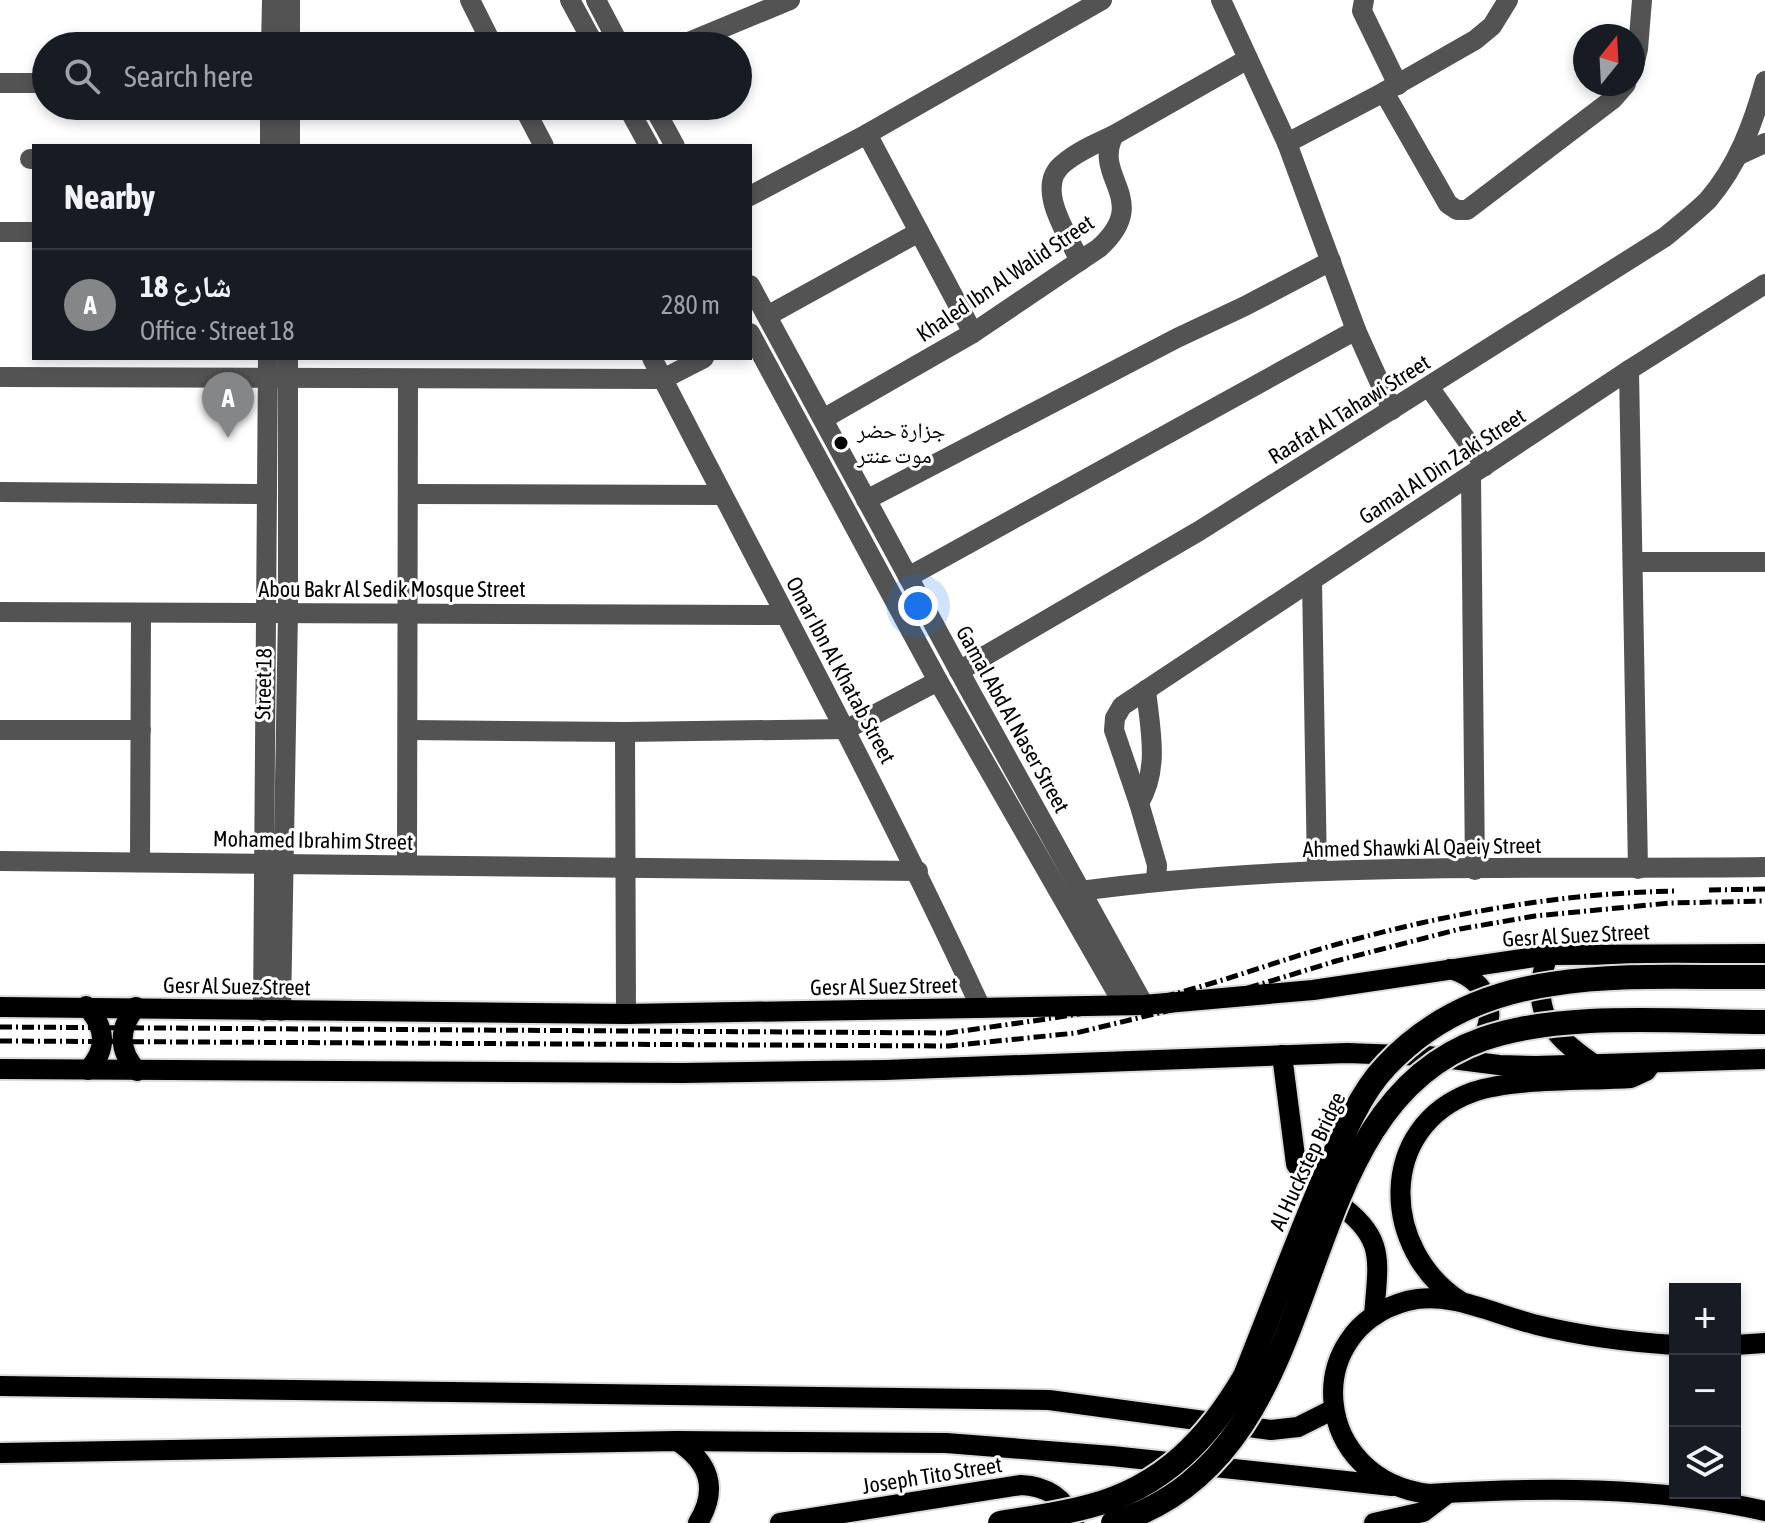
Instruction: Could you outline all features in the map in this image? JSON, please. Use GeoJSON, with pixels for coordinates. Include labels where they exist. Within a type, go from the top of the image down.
{"type":"FeatureCollection","features":[{"type":"Feature","properties":{"kind":"highway","name":"Al Huckstep Bridge"},"geometry":{"type":"LineString","coordinates":[[1000,1523],[1092,1506],[1131,1491],[1167,1470],[1198,1443],[1224,1412],[1245,1376],[1340,1141],[1384,1067],[1426,1029],[1466,1008],[1508,993],[1552,984],[1593,979],[1765,977]]}},
{"type":"Feature","properties":{"kind":"highway","name":"Al Huckstep Bridge"},"geometry":{"type":"LineString","coordinates":[[1113,1523],[1153,1506],[1186,1485],[1216,1459],[1241,1429],[1261,1396],[1346,1182],[1381,1115],[1411,1082],[1445,1057],[1482,1039],[1530,1026],[1641,1021],[1765,1022]]}},
{"type":"Feature","properties":{"kind":"main road","name":"Gesr Al Suez Street"},"geometry":{"type":"LineString","coordinates":[[0,1007],[626,1014],[1134,1005],[1313,990],[1548,955],[1765,954]]}},
{"type":"Feature","properties":{"kind":"main road"},"geometry":{"type":"LineString","coordinates":[[1548,955],[1540,985],[1545,1016],[1562,1042],[1592,1063]]}},
{"type":"Feature","properties":{"kind":"main road"},"geometry":{"type":"LineString","coordinates":[[1450,969],[1465,973],[1478,983],[1486,995],[1490,1010],[1489,1026],[1483,1040],[1468,1061]]}},
{"type":"Feature","properties":{"kind":"main road"},"geometry":{"type":"LineString","coordinates":[[86,1006],[96,1017],[102,1031],[103,1045],[98,1059],[88,1070]]}},
{"type":"Feature","properties":{"kind":"main road"},"geometry":{"type":"LineString","coordinates":[[136,1007],[127,1018],[122,1032],[122,1047],[137,1071]]}},
{"type":"Feature","properties":{"kind":"main road"},"geometry":{"type":"LineString","coordinates":[[0,1069],[683,1073],[885,1070],[1282,1055],[1388,1054],[1511,1066],[1765,1059]]}},
{"type":"Feature","properties":{"kind":"main road"},"geometry":{"type":"LineString","coordinates":[[1282,1055],[1296,1164],[1305,1179],[1368,1229],[1376,1245],[1374,1316]]}},
{"type":"Feature","properties":{"kind":"main road"},"geometry":{"type":"LineString","coordinates":[[1464,1303],[1428,1274],[1412,1249],[1402,1221],[1402,1175],[1412,1146],[1421,1132],[1443,1109],[1486,1088],[1631,1078],[1646,1071],[1651,1064]]}},
{"type":"Feature","properties":{"kind":"main road"},"geometry":{"type":"LineString","coordinates":[[1669,1344],[1571,1333],[1445,1299],[1408,1301],[1374,1316],[1360,1329],[1340,1360],[1335,1378],[1334,1409],[1350,1450],[1376,1477],[1410,1492],[1623,1491],[1698,1499],[1765,1511]]}},
{"type":"Feature","properties":{"kind":"main road"},"geometry":{"type":"LineString","coordinates":[[1741,1345],[1765,1343]]}},
{"type":"Feature","properties":{"kind":"main road"},"geometry":{"type":"LineString","coordinates":[[0,1386],[1049,1400],[1271,1430],[1298,1427],[1334,1409]]}},
{"type":"Feature","properties":{"kind":"main road"},"geometry":{"type":"LineString","coordinates":[[0,1453],[677,1441],[946,1443],[1112,1456],[1392,1486]]}},
{"type":"Feature","properties":{"kind":"main road"},"geometry":{"type":"LineString","coordinates":[[677,1441],[694,1452],[705,1469],[710,1489],[707,1509],[698,1523]]}},
{"type":"Feature","properties":{"kind":"main road","name":"Joseph Tito Street"},"geometry":{"type":"LineString","coordinates":[[780,1523],[1021,1485],[1045,1489],[1056,1496],[1065,1505],[1074,1523]]}},
{"type":"Feature","properties":{"kind":"main road"},"geometry":{"type":"LineString","coordinates":[[1374,1523],[1423,1512],[1448,1493]]}},
{"type":"Feature","properties":{"kind":"street"},"geometry":{"type":"LineString","coordinates":[[271,32],[272,0]]}},
{"type":"Feature","properties":{"kind":"street"},"geometry":{"type":"LineString","coordinates":[[290,0],[290,32]]}},
{"type":"Feature","properties":{"kind":"street"},"geometry":{"type":"LineString","coordinates":[[470,0],[486,32]]}},
{"type":"Feature","properties":{"kind":"street"},"geometry":{"type":"LineString","coordinates":[[570,0],[587,32]]}},
{"type":"Feature","properties":{"kind":"street"},"geometry":{"type":"LineString","coordinates":[[596,0],[613,32]]}},
{"type":"Feature","properties":{"kind":"street"},"geometry":{"type":"LineString","coordinates":[[713,32],[790,0]]}},
{"type":"Feature","properties":{"kind":"street"},"geometry":{"type":"LineString","coordinates":[[752,195],[867,134],[1102,0]]}},
{"type":"Feature","properties":{"kind":"street"},"geometry":{"type":"LineString","coordinates":[[1221,0],[1287,143],[1356,330],[1392,410]]}},
{"type":"Feature","properties":{"kind":"street"},"geometry":{"type":"LineString","coordinates":[[1364,0],[1362,11],[1391,88],[1448,204],[1457,210],[1467,210],[1476,204],[1616,96]]}},
{"type":"Feature","properties":{"kind":"street"},"geometry":{"type":"LineString","coordinates":[[1287,143],[1475,40],[1492,26],[1508,0]]}},
{"type":"Feature","properties":{"kind":"street"},"geometry":{"type":"LineString","coordinates":[[1640,24],[1642,0]]}},
{"type":"Feature","properties":{"kind":"street"},"geometry":{"type":"LineString","coordinates":[[1080,261],[1052,199],[1052,180],[1061,164],[1248,59]]}},
{"type":"Feature","properties":{"kind":"street","name":"Raafat Al Tahawi Street"},"geometry":{"type":"LineString","coordinates":[[959,671],[1199,531],[1665,237],[1707,200],[1739,155],[1756,114],[1765,81]]}},
{"type":"Feature","properties":{"kind":"street"},"geometry":{"type":"LineString","coordinates":[[0,83],[32,83]]}},
{"type":"Feature","properties":{"kind":"street"},"geometry":{"type":"LineString","coordinates":[[270,120],[270,144]]}},
{"type":"Feature","properties":{"kind":"street"},"geometry":{"type":"LineString","coordinates":[[290,120],[290,144]]}},
{"type":"Feature","properties":{"kind":"street"},"geometry":{"type":"LineString","coordinates":[[530,120],[543,144]]}},
{"type":"Feature","properties":{"kind":"street"},"geometry":{"type":"LineString","coordinates":[[635,120],[648,144]]}},
{"type":"Feature","properties":{"kind":"street"},"geometry":{"type":"LineString","coordinates":[[661,120],[674,144]]}},
{"type":"Feature","properties":{"kind":"street"},"geometry":{"type":"LineString","coordinates":[[867,134],[973,333]]}},
{"type":"Feature","properties":{"kind":"street","name":"Khaled Ibn Al Walid Street"},"geometry":{"type":"LineString","coordinates":[[823,419],[973,333],[1111,237],[1123,207],[1121,190],[1107,162],[1107,148],[1114,135]]}},
{"type":"Feature","properties":{"kind":"street","name":"Raafat Al Tahawi Street"},"geometry":{"type":"LineString","coordinates":[[1739,155],[1765,143]]}},
{"type":"Feature","properties":{"kind":"street"},"geometry":{"type":"LineString","coordinates":[[0,232],[32,232]]}},
{"type":"Feature","properties":{"kind":"street"},"geometry":{"type":"LineString","coordinates":[[767,316],[919,232]]}},
{"type":"Feature","properties":{"kind":"street"},"geometry":{"type":"LineString","coordinates":[[866,500],[1331,261]]}},
{"type":"Feature","properties":{"kind":"street","name":"Gamal Al Din Zaki Street"},"geometry":{"type":"LineString","coordinates":[[1156,881],[1157,865],[1114,730],[1115,718],[1122,706],[1629,370],[1765,284]]}},
{"type":"Feature","properties":{"kind":"street","name":"Gamal Abd Al Naser Street"},"geometry":{"type":"LineString","coordinates":[[752,289],[1080,891],[1134,1005]]}},
{"type":"Feature","properties":{"kind":"street"},"geometry":{"type":"LineString","coordinates":[[908,577],[1356,330]]}},
{"type":"Feature","properties":{"kind":"street","name":"Gamal Abd Al Naser Street"},"geometry":{"type":"LineString","coordinates":[[752,337],[938,681],[1134,1005]]}},
{"type":"Feature","properties":{"kind":"street","name":"Street 18"},"geometry":{"type":"LineString","coordinates":[[269,360],[278,379],[288,612],[274,863],[272,1011]]}},
{"type":"Feature","properties":{"kind":"street","name":"Street 18"},"geometry":{"type":"LineString","coordinates":[[274,863],[266,612],[267,494],[278,379],[287,360]]}},
{"type":"Feature","properties":{"kind":"street","name":"Omar Ibn Al Khatab Street"},"geometry":{"type":"LineString","coordinates":[[653,360],[784,615],[847,729],[918,871],[981,1008]]}},
{"type":"Feature","properties":{"kind":"street"},"geometry":{"type":"LineString","coordinates":[[0,377],[663,379],[700,360]]}},
{"type":"Feature","properties":{"kind":"street"},"geometry":{"type":"LineString","coordinates":[[1629,370],[1638,869]]}},
{"type":"Feature","properties":{"kind":"street"},"geometry":{"type":"LineString","coordinates":[[407,865],[408,380]]}},
{"type":"Feature","properties":{"kind":"street"},"geometry":{"type":"LineString","coordinates":[[1429,387],[1478,471],[1475,870]]}},
{"type":"Feature","properties":{"kind":"street"},"geometry":{"type":"LineString","coordinates":[[0,492],[267,494]]}},
{"type":"Feature","properties":{"kind":"street"},"geometry":{"type":"LineString","coordinates":[[408,494],[721,495]]}},
{"type":"Feature","properties":{"kind":"street"},"geometry":{"type":"LineString","coordinates":[[1633,562],[1765,562]]}},
{"type":"Feature","properties":{"kind":"street"},"geometry":{"type":"LineString","coordinates":[[1312,581],[1317,871]]}},
{"type":"Feature","properties":{"kind":"street","name":"Abou Bakr Al Sedik Mosque Street"},"geometry":{"type":"LineString","coordinates":[[0,612],[784,615]]}},
{"type":"Feature","properties":{"kind":"street"},"geometry":{"type":"LineString","coordinates":[[140,862],[141,613]]}},
{"type":"Feature","properties":{"kind":"street"},"geometry":{"type":"LineString","coordinates":[[408,730],[625,732],[847,729],[938,681]]}},
{"type":"Feature","properties":{"kind":"street"},"geometry":{"type":"LineString","coordinates":[[1139,803],[1146,792],[1152,767],[1146,690]]}},
{"type":"Feature","properties":{"kind":"street"},"geometry":{"type":"LineString","coordinates":[[0,730],[141,730]]}},
{"type":"Feature","properties":{"kind":"street"},"geometry":{"type":"LineString","coordinates":[[625,732],[626,1014]]}},
{"type":"Feature","properties":{"kind":"street","name":"Mohamed Ibrahim Street"},"geometry":{"type":"LineString","coordinates":[[0,861],[918,871]]}},
{"type":"Feature","properties":{"kind":"street","name":"Ahmed Shawki Al Qaeiy Street"},"geometry":{"type":"LineString","coordinates":[[1080,891],[1156,881],[1317,871],[1765,867]]}},
{"type":"Feature","properties":{"kind":"railway"},"geometry":{"type":"LineString","coordinates":[[1709,890],[1765,889]]}},
{"type":"Feature","properties":{"kind":"railway"},"geometry":{"type":"LineString","coordinates":[[0,1027],[948,1033],[1132,1004],[1210,984],[1331,946],[1459,915],[1589,896],[1677,891]]}},
{"type":"Feature","properties":{"kind":"railway"},"geometry":{"type":"LineString","coordinates":[[0,1041],[949,1046],[1076,1033],[1196,1004],[1336,961],[1460,929],[1535,916],[1670,903],[1765,901]]}},
{"type":"Feature","properties":{"kind":"place","name":"شارع 18"},"geometry":{"type":"Point","coordinates":[228,438]}},
{"type":"Feature","properties":{"kind":"place","name":"جزارة حضر موت عنتر"},"geometry":{"type":"Point","coordinates":[841,443]}}]}
